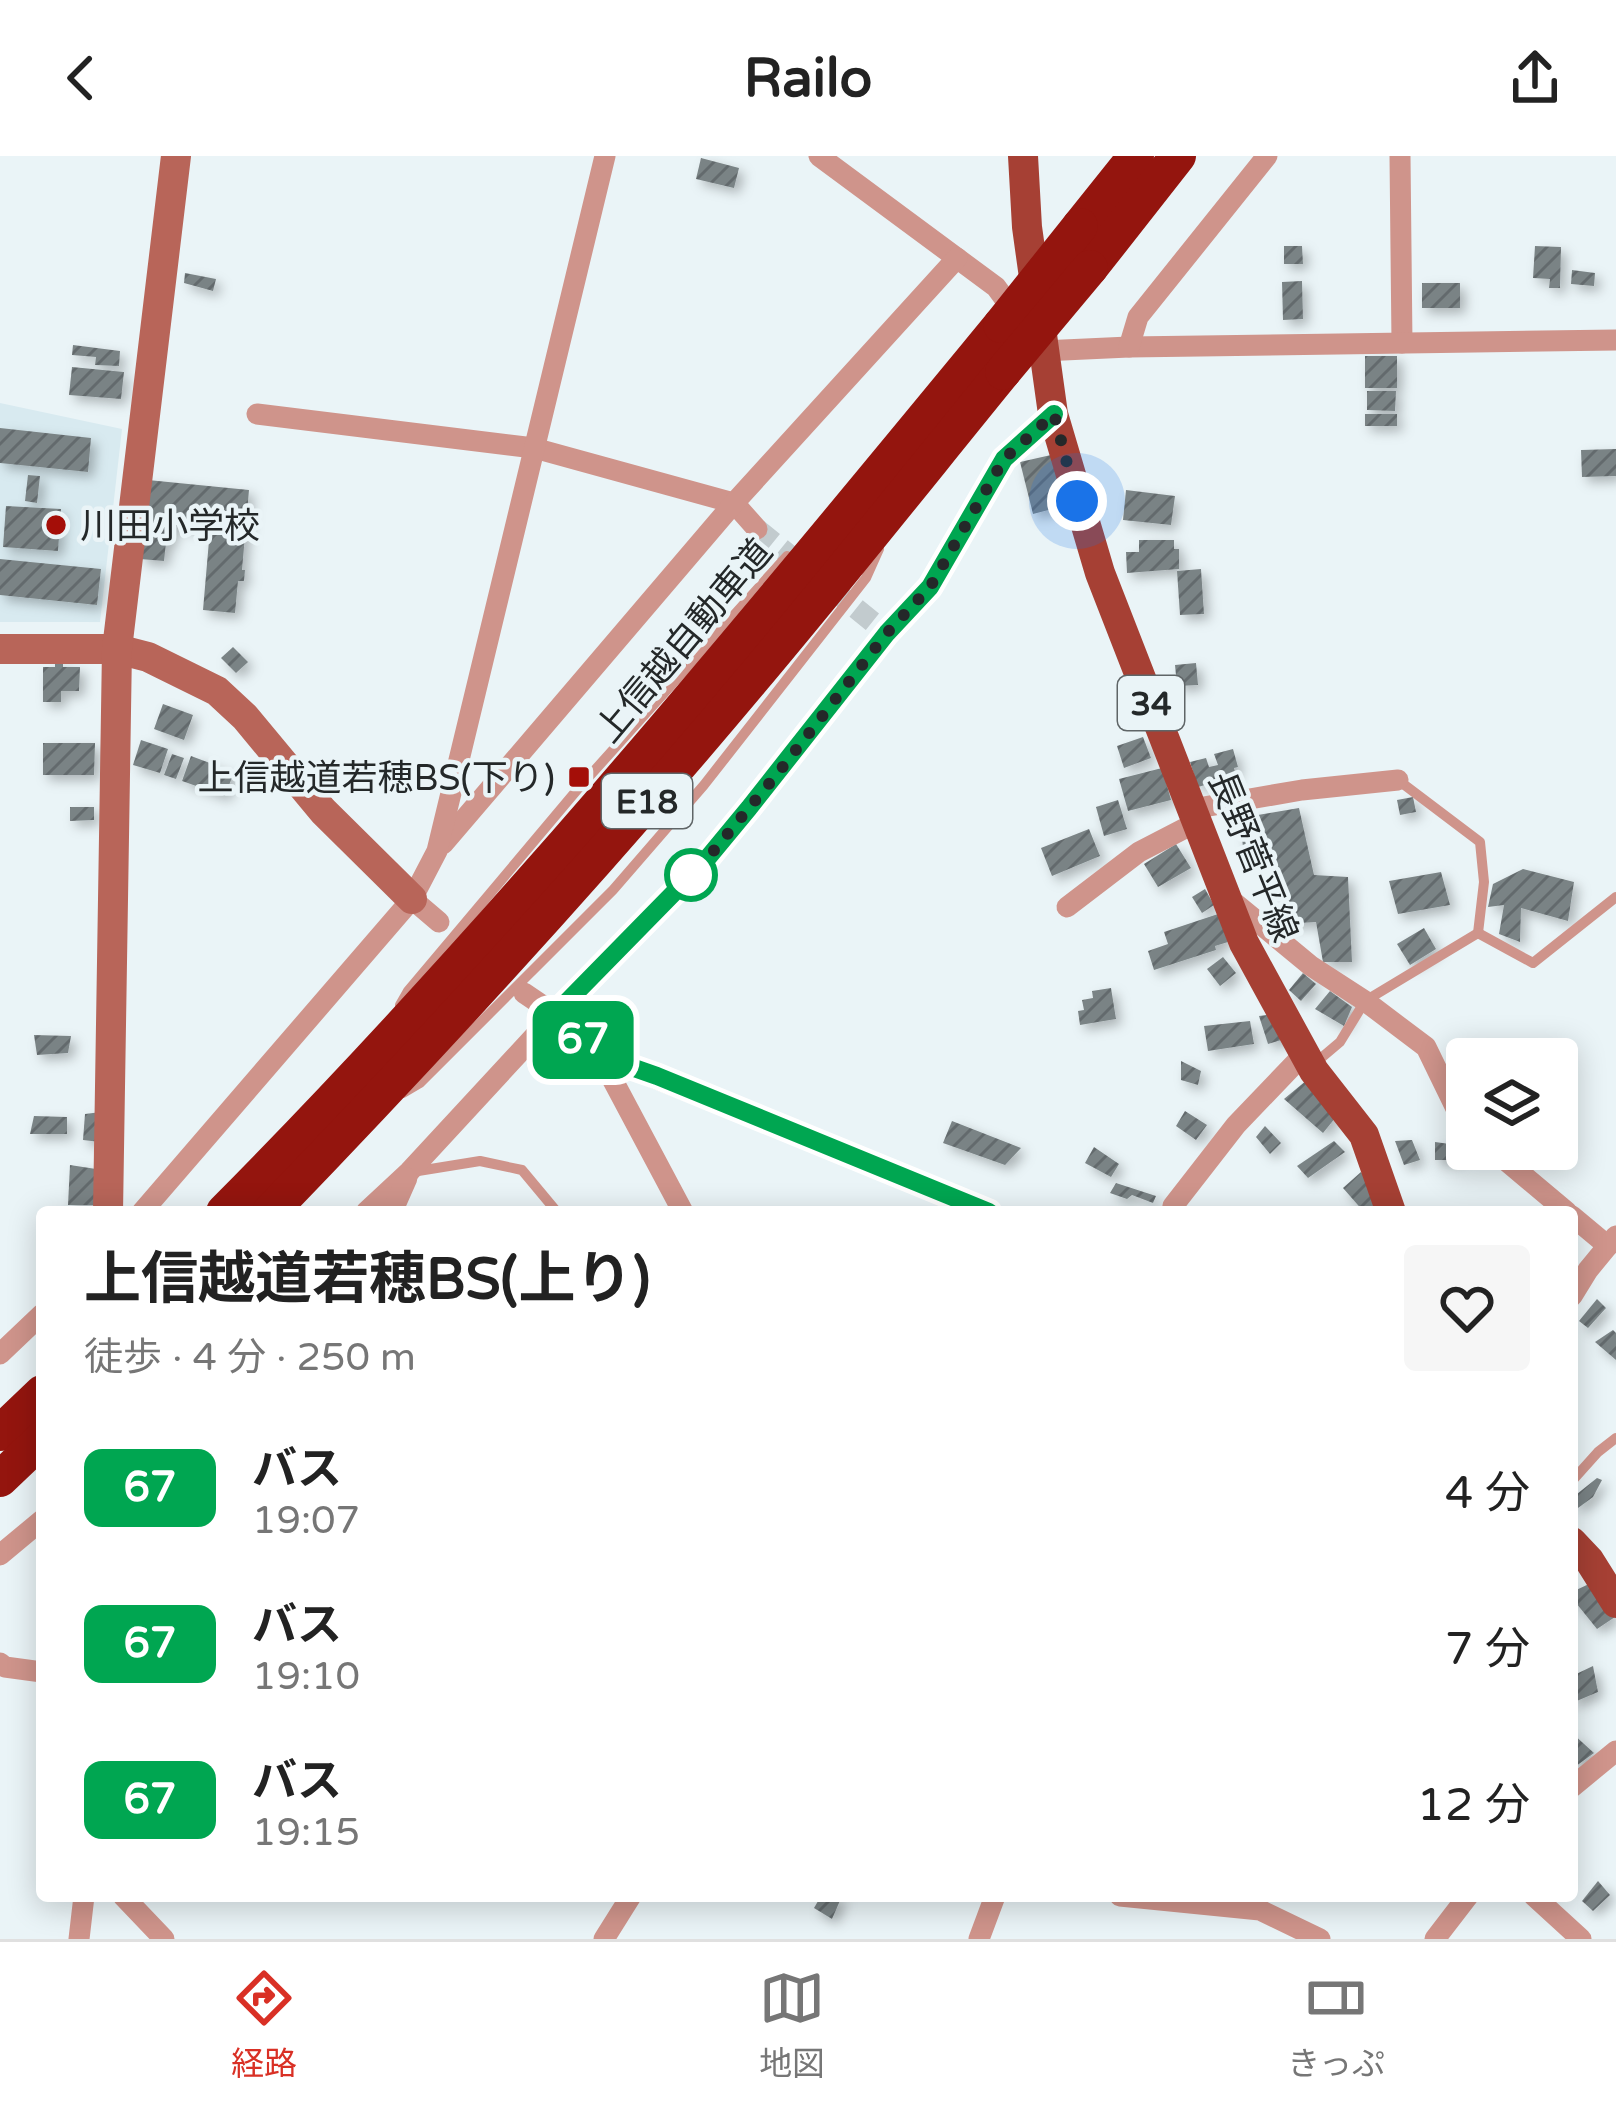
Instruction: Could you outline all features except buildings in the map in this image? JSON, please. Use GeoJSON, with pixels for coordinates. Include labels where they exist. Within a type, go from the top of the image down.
{"type":"FeatureCollection","features":[{"type":"Feature","properties":{"kind":"highway","name":"上信越自動車道"},"geometry":{"type":"LineString","coordinates":[[230,1206],[447,978],[638,759],[1136,156]]}},
{"type":"Feature","properties":{"kind":"highway","name":"E18"},"geometry":{"type":"LineString","coordinates":[[276,1206],[470,1000],[755,676],[1178,156]]}},
{"type":"Feature","properties":{"kind":"highway"},"geometry":{"type":"LineString","coordinates":[[0,1433],[36,1399]]}},
{"type":"Feature","properties":{"kind":"highway"},"geometry":{"type":"LineString","coordinates":[[0,1479],[36,1445]]}},
{"type":"Feature","properties":{"kind":"main road","name":"長野菅平線"},"geometry":{"type":"LineString","coordinates":[[1023,156],[1042,350],[1054,414],[1100,573],[1244,943],[1307,1060],[1364,1135],[1389,1206]]}},
{"type":"Feature","properties":{"kind":"main road"},"geometry":{"type":"LineString","coordinates":[[1578,1548],[1616,1603]]}},
{"type":"Feature","properties":{"kind":"street"},"geometry":{"type":"LineString","coordinates":[[108,1206],[117,649],[176,156]]}},
{"type":"Feature","properties":{"kind":"street"},"geometry":{"type":"LineString","coordinates":[[437,851],[605,156]]}},
{"type":"Feature","properties":{"kind":"street"},"geometry":{"type":"LineString","coordinates":[[819,156],[996,287],[1042,350],[1616,340]]}},
{"type":"Feature","properties":{"kind":"street"},"geometry":{"type":"LineString","coordinates":[[1130,347],[1138,317],[1268,156]]}},
{"type":"Feature","properties":{"kind":"street"},"geometry":{"type":"LineString","coordinates":[[1400,156],[1402,343]]}},
{"type":"Feature","properties":{"kind":"street"},"geometry":{"type":"LineString","coordinates":[[147,1206],[412,899],[437,851],[734,503],[957,258]]}},
{"type":"Feature","properties":{"kind":"street"},"geometry":{"type":"LineString","coordinates":[[257,414],[534,448],[734,503],[757,529]]}},
{"type":"Feature","properties":{"kind":"street"},"geometry":{"type":"LineString","coordinates":[[372,1206],[706,860],[778,773],[880,628],[930,587],[1004,459],[1054,414]]}},
{"type":"Feature","properties":{"kind":"street"},"geometry":{"type":"LineString","coordinates":[[0,649],[117,649],[148,657],[217,691],[323,812],[439,922]]}},
{"type":"Feature","properties":{"kind":"street"},"geometry":{"type":"LineString","coordinates":[[1067,907],[1195,815],[1302,790],[1398,780]]}},
{"type":"Feature","properties":{"kind":"street"},"geometry":{"type":"LineString","coordinates":[[1225,894],[1311,967],[1426,1047],[1446,1086]]}},
{"type":"Feature","properties":{"kind":"street"},"geometry":{"type":"LineString","coordinates":[[524,993],[555,1014],[600,1056],[680,1206]]}},
{"type":"Feature","properties":{"kind":"street"},"geometry":{"type":"LineString","coordinates":[[600,1056],[974,1206]]}},
{"type":"Feature","properties":{"kind":"street"},"geometry":{"type":"LineString","coordinates":[[1173,1206],[1236,1125],[1307,1060]]}},
{"type":"Feature","properties":{"kind":"street"},"geometry":{"type":"LineString","coordinates":[[1517,1170],[1560,1206]]}},
{"type":"Feature","properties":{"kind":"street"},"geometry":{"type":"LineString","coordinates":[[395,1206],[409,1172]]}},
{"type":"Feature","properties":{"kind":"street"},"geometry":{"type":"LineString","coordinates":[[1578,1219],[1612,1241],[1578,1288]]}},
{"type":"Feature","properties":{"kind":"street"},"geometry":{"type":"LineString","coordinates":[[0,1354],[36,1320]]}},
{"type":"Feature","properties":{"kind":"street"},"geometry":{"type":"LineString","coordinates":[[0,1555],[36,1525]]}},
{"type":"Feature","properties":{"kind":"street"},"geometry":{"type":"LineString","coordinates":[[0,1663],[36,1671]]}},
{"type":"Feature","properties":{"kind":"street"},"geometry":{"type":"LineString","coordinates":[[1578,1782],[1616,1751]]}},
{"type":"Feature","properties":{"kind":"street"},"geometry":{"type":"LineString","coordinates":[[80,1939],[83,1902]]}},
{"type":"Feature","properties":{"kind":"street"},"geometry":{"type":"LineString","coordinates":[[129,1902],[164,1939]]}},
{"type":"Feature","properties":{"kind":"street"},"geometry":{"type":"LineString","coordinates":[[604,1939],[628,1902]]}},
{"type":"Feature","properties":{"kind":"street"},"geometry":{"type":"LineString","coordinates":[[979,1939],[993,1902]]}},
{"type":"Feature","properties":{"kind":"street"},"geometry":{"type":"LineString","coordinates":[[1180,1902],[1260,1910],[1320,1939]]}},
{"type":"Feature","properties":{"kind":"street"},"geometry":{"type":"LineString","coordinates":[[1435,1939],[1463,1902]]}},
{"type":"Feature","properties":{"kind":"street"},"geometry":{"type":"LineString","coordinates":[[1541,1902],[1581,1939]]}},
{"type":"Feature","properties":{"kind":"lane"},"geometry":{"type":"LineString","coordinates":[[832,506],[889,460]]}},
{"type":"Feature","properties":{"kind":"lane"},"geometry":{"type":"LineString","coordinates":[[362,1070],[408,992],[577,790],[802,540]]}},
{"type":"Feature","properties":{"kind":"lane"},"geometry":{"type":"LineString","coordinates":[[1398,780],[1480,842],[1484,882],[1478,933]]}},
{"type":"Feature","properties":{"kind":"lane"},"geometry":{"type":"LineString","coordinates":[[1478,933],[1533,963],[1616,897]]}},
{"type":"Feature","properties":{"kind":"lane"},"geometry":{"type":"LineString","coordinates":[[1307,1060],[1340,1042],[1365,1001],[1478,933]]}},
{"type":"Feature","properties":{"kind":"lane"},"geometry":{"type":"LineString","coordinates":[[409,1172],[480,1161],[522,1170],[552,1206]]}},
{"type":"Feature","properties":{"kind":"lane"},"geometry":{"type":"LineString","coordinates":[[1578,1474],[1616,1438]]}},
{"type":"Feature","properties":{"kind":"shaded area","name":"川田小学校"},"geometry":{"type":"Polygon","coordinates":[[[0,403],[122,429],[100,622],[0,622],[0,403]]]}},
{"type":"Feature","properties":{"kind":"tunnel"},"geometry":{"type":"LineString","coordinates":[[757,529],[808,570]]}},
{"type":"Feature","properties":{"kind":"tunnel"},"geometry":{"type":"LineString","coordinates":[[832,589],[874,623]]}},
{"type":"Feature","properties":{"kind":"bus line","name":"67"},"geometry":{"type":"LineString","coordinates":[[976,1206],[600,1056],[555,1014],[706,860],[887,633],[930,587],[1004,459],[1054,414]]}},
{"type":"Feature","properties":{"kind":"place","name":"川田小学校"},"geometry":{"type":"Point","coordinates":[56,525]}},
{"type":"Feature","properties":{"kind":"place","name":"上信越道若穂BS(下り)"},"geometry":{"type":"Point","coordinates":[579,777]}},
{"type":"Feature","properties":{"kind":"route"},"geometry":{"type":"LineString","coordinates":[[691,875],[680,886],[930,587],[1004,459],[1054,414],[1077,501]]}}]}
